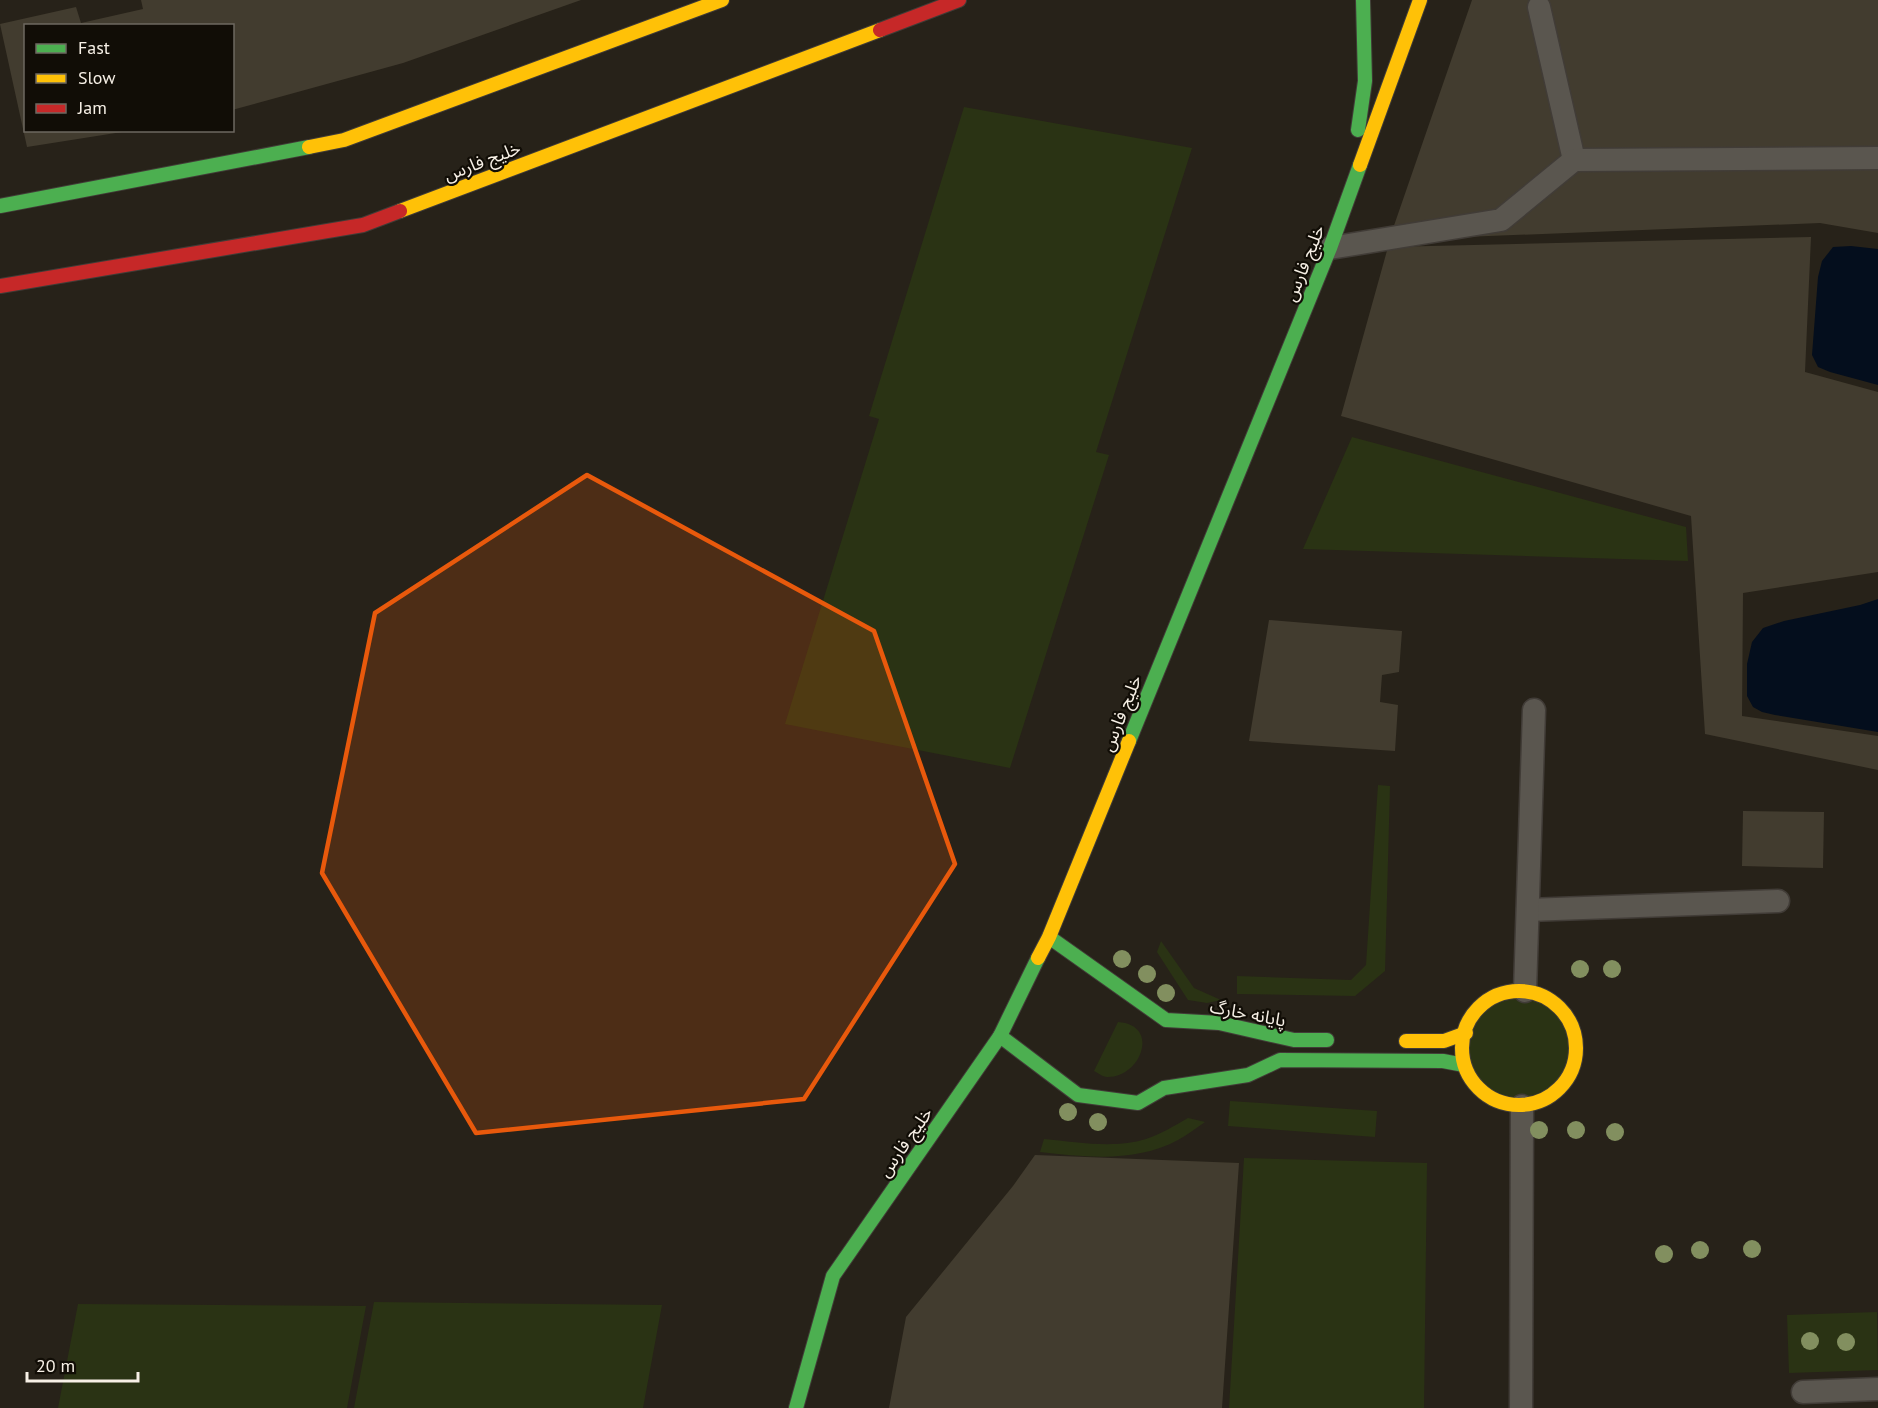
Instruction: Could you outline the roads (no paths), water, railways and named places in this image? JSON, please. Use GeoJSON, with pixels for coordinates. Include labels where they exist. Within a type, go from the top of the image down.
{"type":"FeatureCollection","features":[{"type":"Feature","properties":{"kind":"main road"},"geometry":{"type":"LineString","coordinates":[[0,206],[344,140],[722,0]]}},
{"type":"Feature","properties":{"kind":"main road","name":"خلیج فارس"},"geometry":{"type":"LineString","coordinates":[[0,286],[363,225],[959,0]]}},
{"type":"Feature","properties":{"kind":"main road"},"geometry":{"type":"LineString","coordinates":[[1348,202],[1365,81],[1363,0]]}},
{"type":"Feature","properties":{"kind":"main road","name":"خلیج فارس"},"geometry":{"type":"LineString","coordinates":[[796,1408],[833,1276],[1000,1036],[1049,938],[1330,248],[1420,0]]}},
{"type":"Feature","properties":{"kind":"main road","name":"پایانه خارگ"},"geometry":{"type":"LineString","coordinates":[[1049,938],[1166,1020],[1219,1023],[1294,1040],[1340,1040]]}},
{"type":"Feature","properties":{"kind":"main road"},"geometry":{"type":"LineString","coordinates":[[1525,991],[1543,996],[1559,1007],[1570,1022],[1576,1040],[1575,1059],[1569,1077],[1556,1092],[1540,1102],[1522,1106],[1502,1104],[1485,1096],[1472,1082],[1464,1065],[1466,1033],[1474,1011],[1488,999],[1507,992],[1525,991]]}},
{"type":"Feature","properties":{"kind":"main road"},"geometry":{"type":"LineString","coordinates":[[1398,1041],[1444,1041],[1466,1033]]}},
{"type":"Feature","properties":{"kind":"main road"},"geometry":{"type":"LineString","coordinates":[[1000,1036],[1078,1095],[1138,1103],[1164,1088],[1248,1075],[1280,1060],[1443,1061],[1464,1065]]}},
{"type":"Feature","properties":{"kind":"lane"},"geometry":{"type":"LineString","coordinates":[[1539,7],[1574,160]]}},
{"type":"Feature","properties":{"kind":"lane"},"geometry":{"type":"LineString","coordinates":[[1330,248],[1501,220],[1574,160],[1878,158]]}},
{"type":"Feature","properties":{"kind":"lane"},"geometry":{"type":"LineString","coordinates":[[1525,991],[1534,710]]}},
{"type":"Feature","properties":{"kind":"lane"},"geometry":{"type":"LineString","coordinates":[[1528,910],[1778,901]]}},
{"type":"Feature","properties":{"kind":"lane"},"geometry":{"type":"LineString","coordinates":[[1521,1408],[1522,1106]]}},
{"type":"Feature","properties":{"kind":"lane"},"geometry":{"type":"LineString","coordinates":[[1803,1392],[1878,1389]]}},
{"type":"Feature","properties":{"kind":"water"},"geometry":{"type":"Polygon","coordinates":[[[1833,247],[1878,249],[1878,385],[1818,367],[1812,355],[1818,277],[1822,261],[1833,247]]]}},
{"type":"Feature","properties":{"kind":"water"},"geometry":{"type":"Polygon","coordinates":[[[1878,599],[1878,732],[1775,715],[1753,707],[1747,696],[1747,664],[1752,642],[1763,628],[1878,599]]]}}]}
